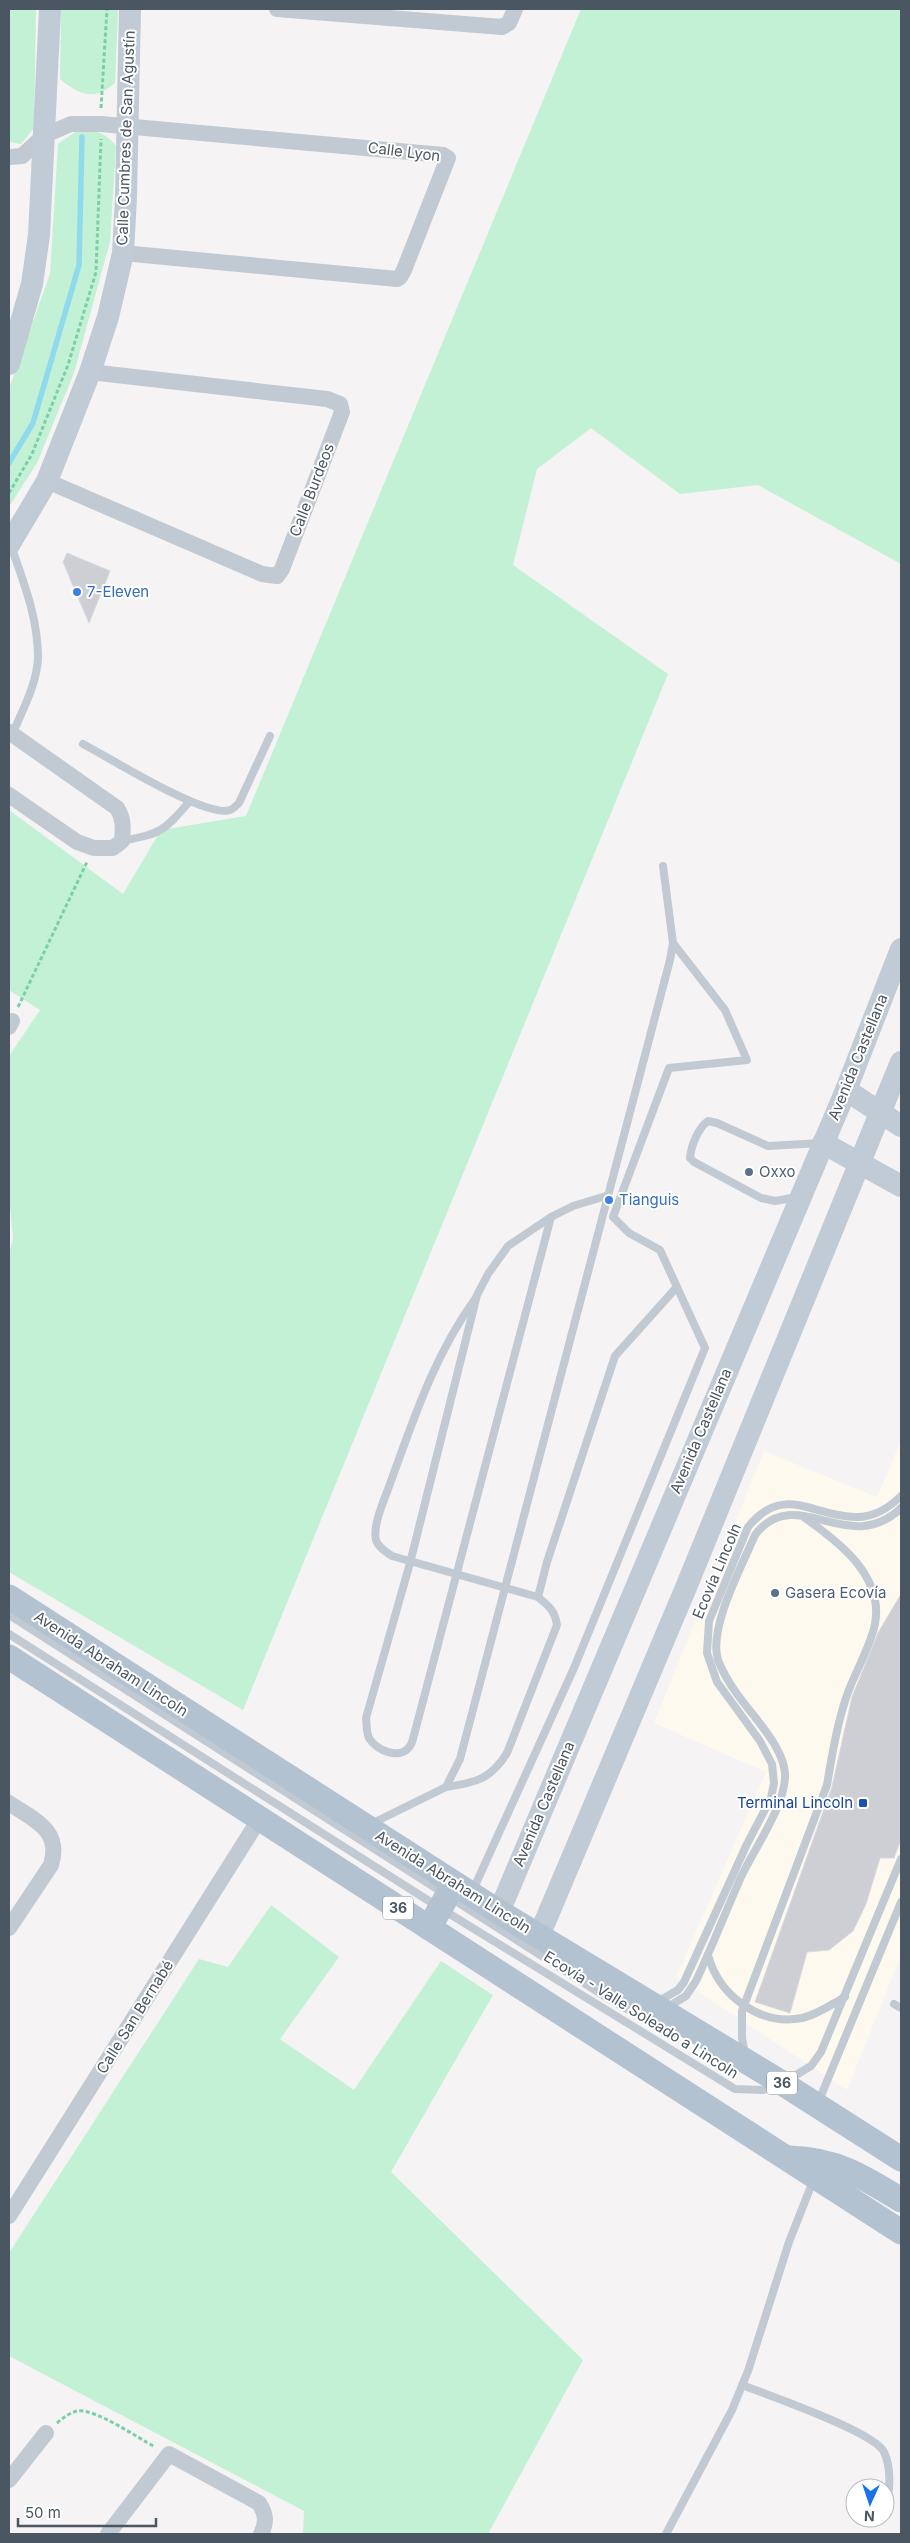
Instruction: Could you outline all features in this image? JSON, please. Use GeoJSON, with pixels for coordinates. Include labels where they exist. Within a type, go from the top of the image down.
{"type":"FeatureCollection","features":[{"type":"Feature","properties":{"kind":"main road","name":"Avenida Abraham Lincoln"},"geometry":{"type":"LineString","coordinates":[[9,1597],[365,1827],[449,1902],[499,1912],[782,2083],[901,2159]]}},
{"type":"Feature","properties":{"kind":"main road","name":"36"},"geometry":{"type":"LineString","coordinates":[[9,1657],[260,1818],[449,1902],[787,2158],[901,2232]]}},
{"type":"Feature","properties":{"kind":"main road"},"geometry":{"type":"LineString","coordinates":[[787,2158],[814,2159],[832,2163],[901,2200]]}},
{"type":"Feature","properties":{"kind":"street"},"geometry":{"type":"LineString","coordinates":[[9,364],[32,284],[39,235],[50,9]]}},
{"type":"Feature","properties":{"kind":"street","name":"Calle Cumbres de San Agustín"},"geometry":{"type":"LineString","coordinates":[[9,544],[47,481],[90,372],[108,317],[123,253],[130,9]]}},
{"type":"Feature","properties":{"kind":"street"},"geometry":{"type":"LineString","coordinates":[[277,9],[502,27],[509,23],[514,9]]}},
{"type":"Feature","properties":{"kind":"street","name":"Calle Lyon"},"geometry":{"type":"LineString","coordinates":[[9,157],[22,156],[45,135],[71,124],[101,124],[443,155],[448,158],[404,270],[397,279],[123,253]]}},
{"type":"Feature","properties":{"kind":"street","name":"Calle Burdeos"},"geometry":{"type":"LineString","coordinates":[[47,481],[262,574],[277,576],[282,569],[342,412],[340,404],[327,399],[90,372]]}},
{"type":"Feature","properties":{"kind":"street"},"geometry":{"type":"LineString","coordinates":[[9,795],[77,842],[94,848],[113,848],[122,841],[124,828],[117,808],[11,734]]}},
{"type":"Feature","properties":{"kind":"street","name":"Avenida Castellana"},"geometry":{"type":"LineString","coordinates":[[499,1912],[846,1090],[901,949]]}},
{"type":"Feature","properties":{"kind":"street"},"geometry":{"type":"LineString","coordinates":[[539,1936],[687,1585],[901,1062]]}},
{"type":"Feature","properties":{"kind":"street"},"geometry":{"type":"LineString","coordinates":[[846,1090],[901,1126]]}},
{"type":"Feature","properties":{"kind":"street"},"geometry":{"type":"LineString","coordinates":[[823,1143],[901,1186]]}},
{"type":"Feature","properties":{"kind":"street"},"geometry":{"type":"LineString","coordinates":[[9,1803],[41,1824],[54,1842],[54,1854],[51,1865],[9,1928]]}},
{"type":"Feature","properties":{"kind":"street","name":"Calle San Bernabé"},"geometry":{"type":"LineString","coordinates":[[9,2216],[260,1818]]}},
{"type":"Feature","properties":{"kind":"street"},"geometry":{"type":"LineString","coordinates":[[9,2480],[46,2433]]}},
{"type":"Feature","properties":{"kind":"street"},"geometry":{"type":"LineString","coordinates":[[108,2534],[169,2454],[259,2502],[266,2519],[261,2534]]}},
{"type":"Feature","properties":{"kind":"lane"},"geometry":{"type":"LineString","coordinates":[[9,544],[33,608],[38,659],[30,691],[11,734]]}},
{"type":"Feature","properties":{"kind":"lane"},"geometry":{"type":"LineString","coordinates":[[83,744],[189,802],[217,810],[230,810],[239,803],[270,736]]}},
{"type":"Feature","properties":{"kind":"lane"},"geometry":{"type":"LineString","coordinates":[[122,841],[156,834],[170,823],[189,802]]}},
{"type":"Feature","properties":{"kind":"lane"},"geometry":{"type":"LineString","coordinates":[[446,1787],[460,1759],[673,943],[663,866]]}},
{"type":"Feature","properties":{"kind":"lane"},"geometry":{"type":"LineString","coordinates":[[449,1902],[574,1668],[704,1348],[660,1250],[629,1233],[613,1217],[669,1068],[747,1060],[725,1010],[673,943]]}},
{"type":"Feature","properties":{"kind":"lane"},"geometry":{"type":"LineString","coordinates":[[800,1197],[782,1201],[761,1198],[694,1162],[690,1158],[691,1150],[703,1125],[708,1121],[717,1123],[768,1146],[823,1143]]}},
{"type":"Feature","properties":{"kind":"lane"},"geometry":{"type":"LineString","coordinates":[[365,1827],[446,1787],[486,1777],[498,1768],[507,1753],[557,1625],[556,1615],[551,1607],[538,1597],[410,1563],[392,1556],[382,1549],[376,1540],[379,1516],[424,1390],[460,1318],[477,1295],[488,1274],[508,1246],[550,1217],[573,1206],[606,1196]]}},
{"type":"Feature","properties":{"kind":"lane"},"geometry":{"type":"LineString","coordinates":[[477,1295],[410,1563],[366,1718],[368,1736],[377,1747],[388,1752],[401,1753],[410,1747],[550,1217]]}},
{"type":"Feature","properties":{"kind":"lane"},"geometry":{"type":"LineString","coordinates":[[538,1597],[547,1562],[615,1356],[676,1288]]}},
{"type":"Feature","properties":{"kind":"lane","name":"Ecovía Lincoln"},"geometry":{"type":"LineString","coordinates":[[656,2006],[670,1996],[684,1982],[747,1844],[772,1798],[774,1783],[772,1764],[760,1741],[717,1682],[707,1652],[707,1630],[748,1528],[765,1510],[784,1506],[803,1505],[858,1517],[878,1512],[901,1496]]}},
{"type":"Feature","properties":{"kind":"lane"},"geometry":{"type":"LineString","coordinates":[[746,2062],[742,2038],[744,2005],[827,1785],[832,1751],[847,1697],[875,1625],[876,1610],[873,1593],[864,1572],[832,1537],[801,1515],[784,1506]]}},
{"type":"Feature","properties":{"kind":"lane"},"geometry":{"type":"LineString","coordinates":[[9,1615],[449,1902],[634,2013],[648,2014],[656,2006],[672,2006],[686,1996],[708,1955],[742,1874],[778,1808],[784,1786],[785,1772],[772,1740],[726,1678],[718,1659],[716,1645],[719,1621],[755,1535],[762,1524],[784,1514],[801,1515],[850,1527],[883,1521],[901,1508]]}},
{"type":"Feature","properties":{"kind":"lane","name":"Ecovía - Valle Soleado a Lincoln"},"geometry":{"type":"LineString","coordinates":[[9,1634],[449,1902],[735,2089],[763,2090],[782,2083],[811,2066],[816,2060],[845,1997],[901,1859]]}},
{"type":"Feature","properties":{"kind":"lane"},"geometry":{"type":"LineString","coordinates":[[817,2105],[901,1902]]}},
{"type":"Feature","properties":{"kind":"lane"},"geometry":{"type":"LineString","coordinates":[[708,1955],[712,1972],[726,1991],[744,2005],[771,2018],[787,2020],[805,2017],[845,1997]]}},
{"type":"Feature","properties":{"kind":"lane"},"geometry":{"type":"LineString","coordinates":[[666,2534],[732,2410],[789,2242],[815,2176]]}},
{"type":"Feature","properties":{"kind":"lane"},"geometry":{"type":"LineString","coordinates":[[742,2385],[858,2432],[878,2443],[884,2452],[888,2464],[889,2478]]}},
{"type":"Feature","properties":{"kind":"path"},"geometry":{"type":"LineString","coordinates":[[9,493],[32,454],[68,364],[96,272],[107,9]]}},
{"type":"Feature","properties":{"kind":"path"},"geometry":{"type":"LineString","coordinates":[[10,1024],[53,929],[94,848]]}},
{"type":"Feature","properties":{"kind":"path"},"geometry":{"type":"LineString","coordinates":[[46,2433],[68,2414],[79,2410],[92,2412],[169,2454]]}},
{"type":"Feature","properties":{"kind":"shaded area"},"geometry":{"type":"Polygon","coordinates":[[[901,1440],[901,1955],[847,2090],[676,1977],[766,1772],[654,1723],[764,1451],[877,1497],[901,1440]]]}},
{"type":"Feature","properties":{"kind":"green space"},"geometry":{"type":"Polygon","coordinates":[[[9,9],[36,9],[34,128],[21,144],[9,142],[9,9]]]}},
{"type":"Feature","properties":{"kind":"green space"},"geometry":{"type":"Polygon","coordinates":[[[61,9],[118,9],[115,83],[107,89],[87,94],[74,89],[60,79],[61,9]]]}},
{"type":"Feature","properties":{"kind":"green space"},"geometry":{"type":"Polygon","coordinates":[[[581,9],[901,9],[901,564],[758,485],[680,494],[591,428],[537,469],[513,565],[668,674],[243,1710],[9,1572],[9,1255],[13,1238],[9,1196],[9,1056],[40,1010],[9,990],[9,810],[123,894],[161,830],[246,816],[581,9]]]}},
{"type":"Feature","properties":{"kind":"green space"},"geometry":{"type":"Polygon","coordinates":[[[78,130],[104,135],[116,146],[110,242],[74,373],[37,463],[9,507],[9,389],[50,274],[58,144],[78,130]]]}},
{"type":"Feature","properties":{"kind":"green space"},"geometry":{"type":"Polygon","coordinates":[[[271,1905],[339,1957],[280,2039],[354,2090],[441,1961],[493,1995],[391,2172],[583,2360],[488,2534],[303,2534],[304,2511],[9,2356],[9,2253],[199,1959],[228,1967],[271,1905]]]}},
{"type":"Feature","properties":{"kind":"building"},"geometry":{"type":"Polygon","coordinates":[[[67,553],[110,571],[89,623],[63,562],[67,553]]]}},
{"type":"Feature","properties":{"kind":"building","name":"Terminal Lincoln"},"geometry":{"type":"Polygon","coordinates":[[[901,1594],[901,1839],[894,1858],[880,1858],[866,1904],[853,1931],[829,1950],[807,1952],[790,2013],[755,2002],[832,1787],[852,1697],[878,1633],[901,1594]]]}},
{"type":"Feature","properties":{"kind":"waterway"},"geometry":{"type":"LineString","coordinates":[[9,463],[33,423],[79,265],[82,137]]}},
{"type":"Feature","properties":{"kind":"place","name":"7-Eleven"},"geometry":{"type":"Point","coordinates":[77,592]}},
{"type":"Feature","properties":{"kind":"place","name":"Oxxo"},"geometry":{"type":"Point","coordinates":[749,1172]}},
{"type":"Feature","properties":{"kind":"place","name":"Tianguis"},"geometry":{"type":"Point","coordinates":[609,1200]}},
{"type":"Feature","properties":{"kind":"place","name":"Gasera Ecovía"},"geometry":{"type":"Point","coordinates":[775,1593]}},
{"type":"Feature","properties":{"kind":"place","name":"Terminal Lincoln"},"geometry":{"type":"Point","coordinates":[863,1803]}}]}
